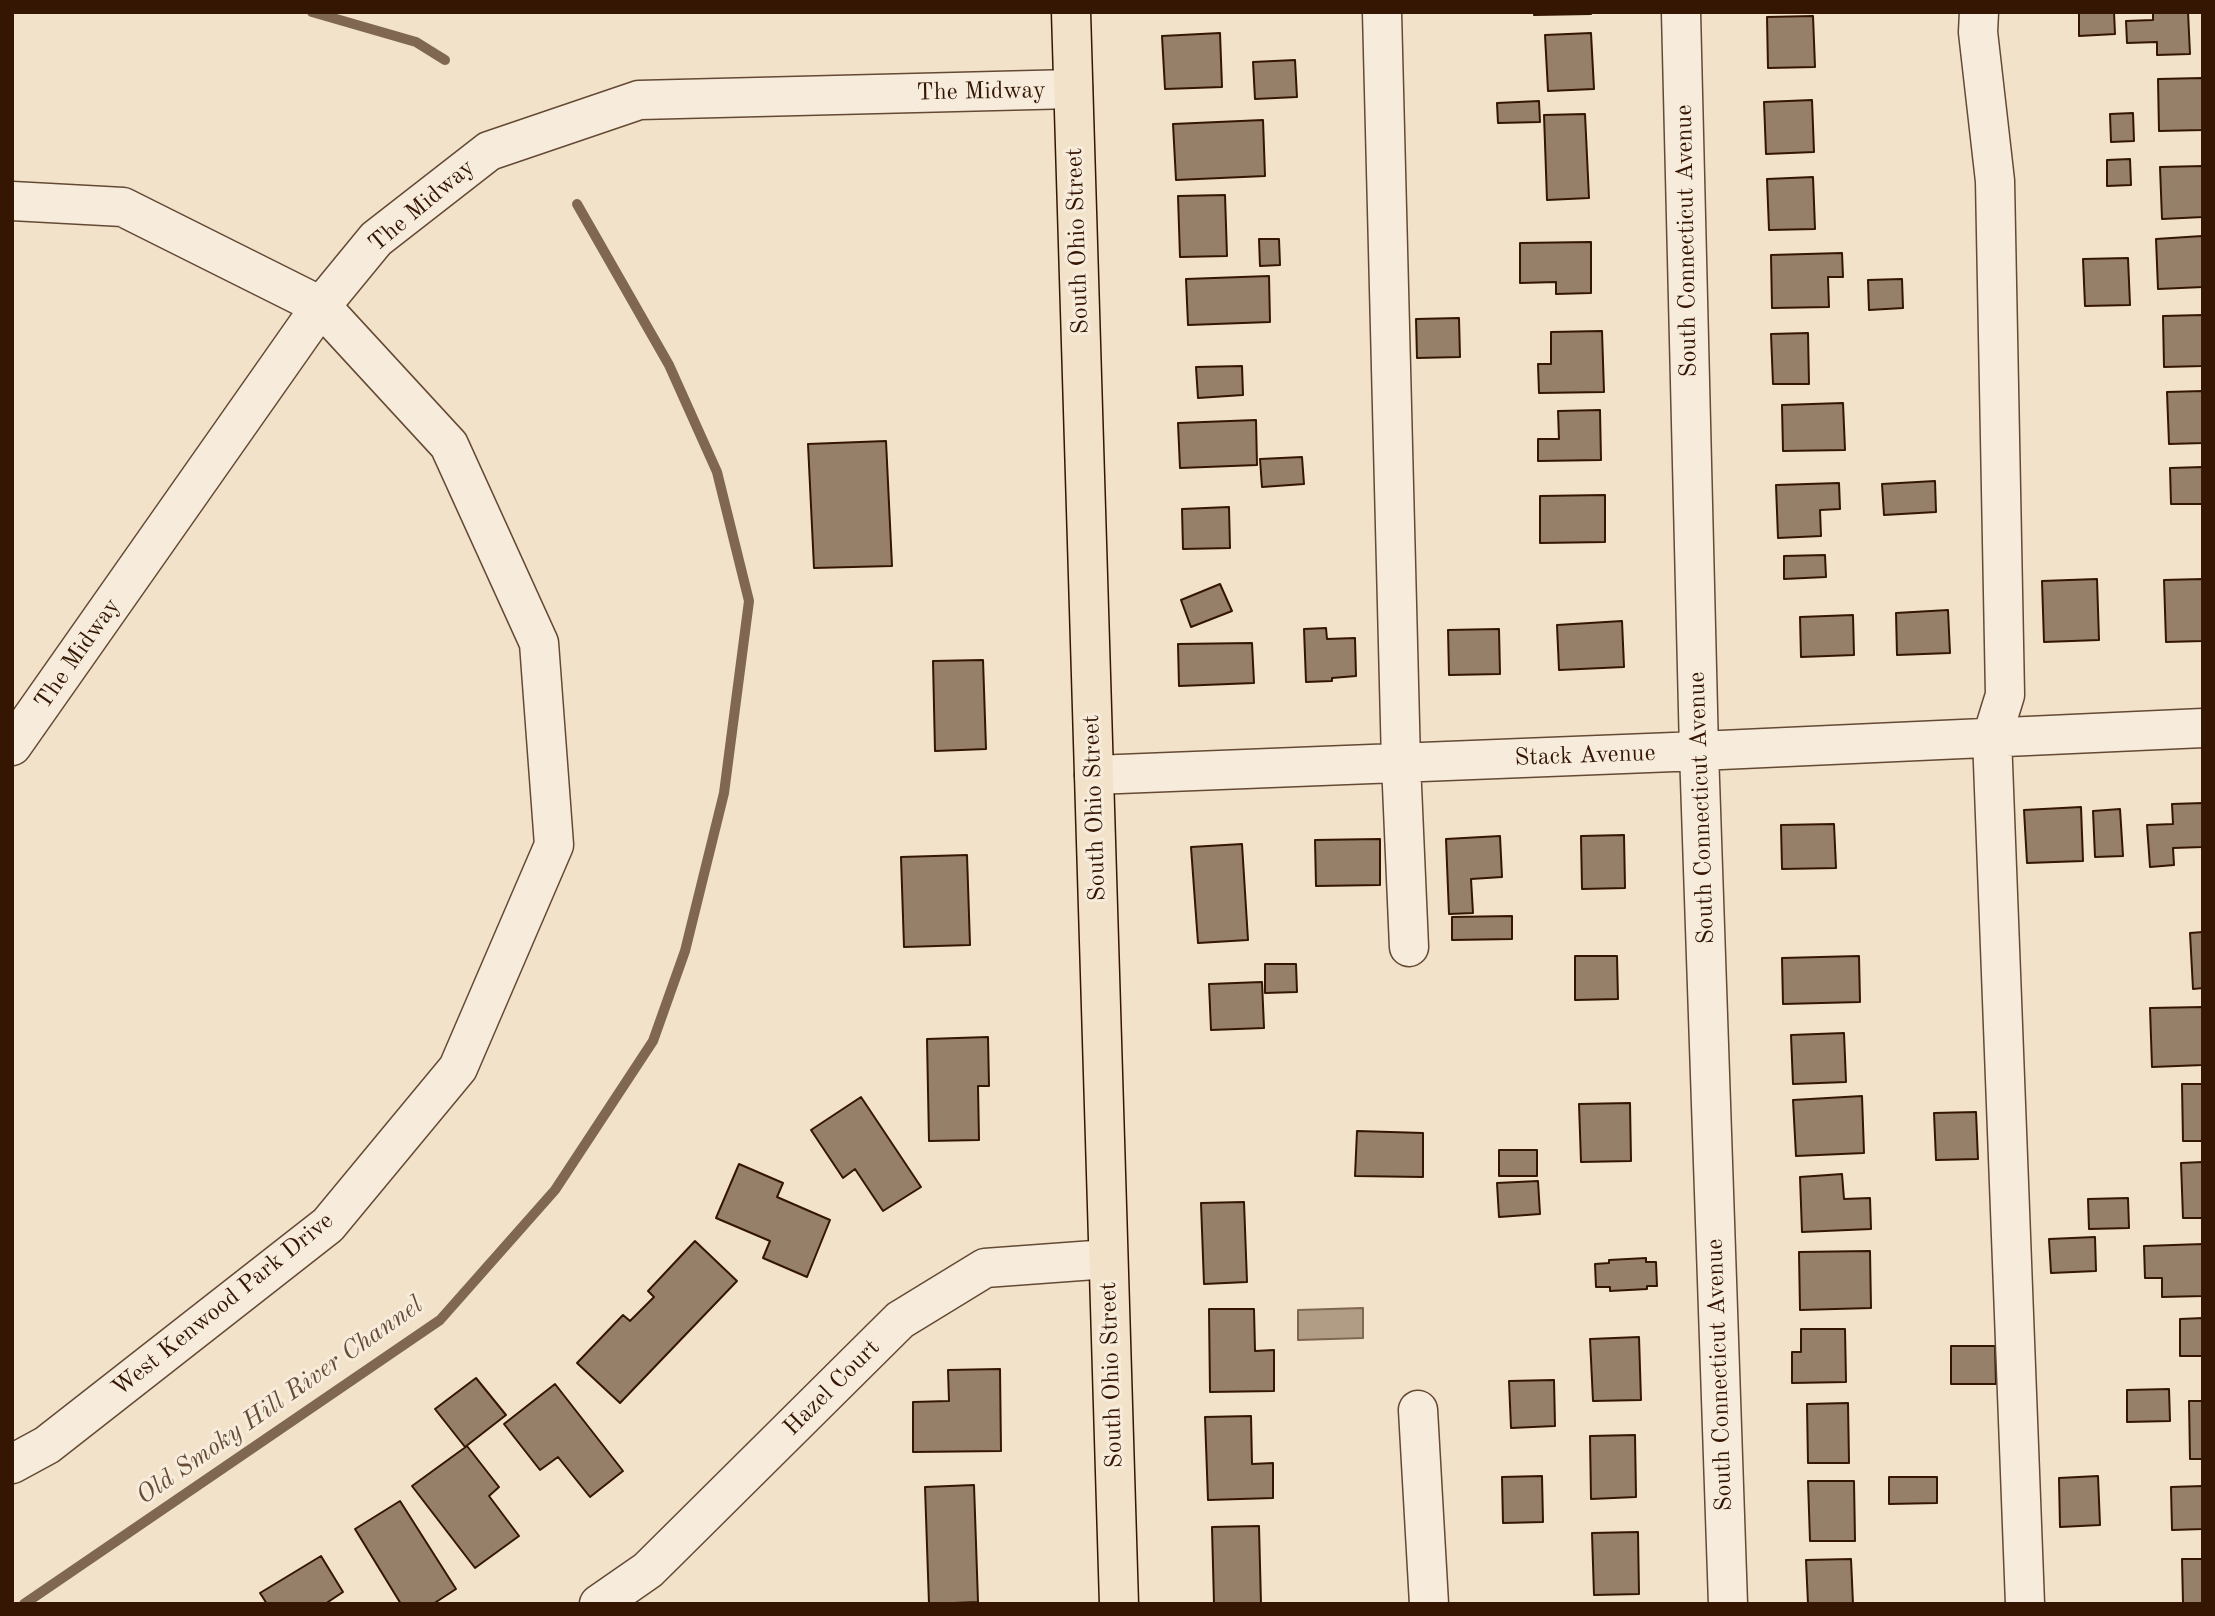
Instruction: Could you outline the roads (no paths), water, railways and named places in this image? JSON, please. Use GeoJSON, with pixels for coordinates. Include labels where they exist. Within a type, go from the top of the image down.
{"type":"FeatureCollection","features":[{"type":"Feature","properties":{"kind":"main road","name":"South Ohio Street"},"geometry":{"type":"LineString","coordinates":[[1071,12],[1119,1604]]}},
{"type":"Feature","properties":{"kind":"street"},"geometry":{"type":"LineString","coordinates":[[1382,12],[1401,763],[1409,947]]}},
{"type":"Feature","properties":{"kind":"street","name":"South Connecticut Avenue"},"geometry":{"type":"LineString","coordinates":[[1681,12],[1699,751],[1728,1604]]}},
{"type":"Feature","properties":{"kind":"street"},"geometry":{"type":"LineString","coordinates":[[1979,12],[1978,32],[1995,181],[2005,695],[1992,737],[2025,1604]]}},
{"type":"Feature","properties":{"kind":"street","name":"The Midway"},"geometry":{"type":"LineString","coordinates":[[12,746],[321,306],[376,239],[489,151],[639,100],[1073,89]]}},
{"type":"Feature","properties":{"kind":"street"},"geometry":{"type":"LineString","coordinates":[[12,201],[123,207],[321,306]]}},
{"type":"Feature","properties":{"kind":"street","name":"West Kenwood Park Drive"},"geometry":{"type":"LineString","coordinates":[[12,1464],[47,1445],[328,1226],[458,1068],[554,845],[538,643],[449,445],[321,306]]}},
{"type":"Feature","properties":{"kind":"street","name":"Stack Avenue"},"geometry":{"type":"LineString","coordinates":[[1094,775],[2203,728]]}},
{"type":"Feature","properties":{"kind":"street","name":"Hazel Court"},"geometry":{"type":"LineString","coordinates":[[599,1604],[648,1570],[900,1321],[985,1268],[1108,1259]]}},
{"type":"Feature","properties":{"kind":"street"},"geometry":{"type":"LineString","coordinates":[[1419,1410],[1429,1604]]}},
{"type":"Feature","properties":{"kind":"waterway","name":"Old Smoky Hill River Channel"},"geometry":{"type":"LineString","coordinates":[[312,12],[416,42],[445,60]]}},
{"type":"Feature","properties":{"kind":"waterway","name":"Old Smoky Hill River Channel"},"geometry":{"type":"LineString","coordinates":[[24,1604],[440,1320],[555,1190],[653,1041],[685,951],[724,793],[749,601],[717,472],[669,365],[577,204]]}}]}
